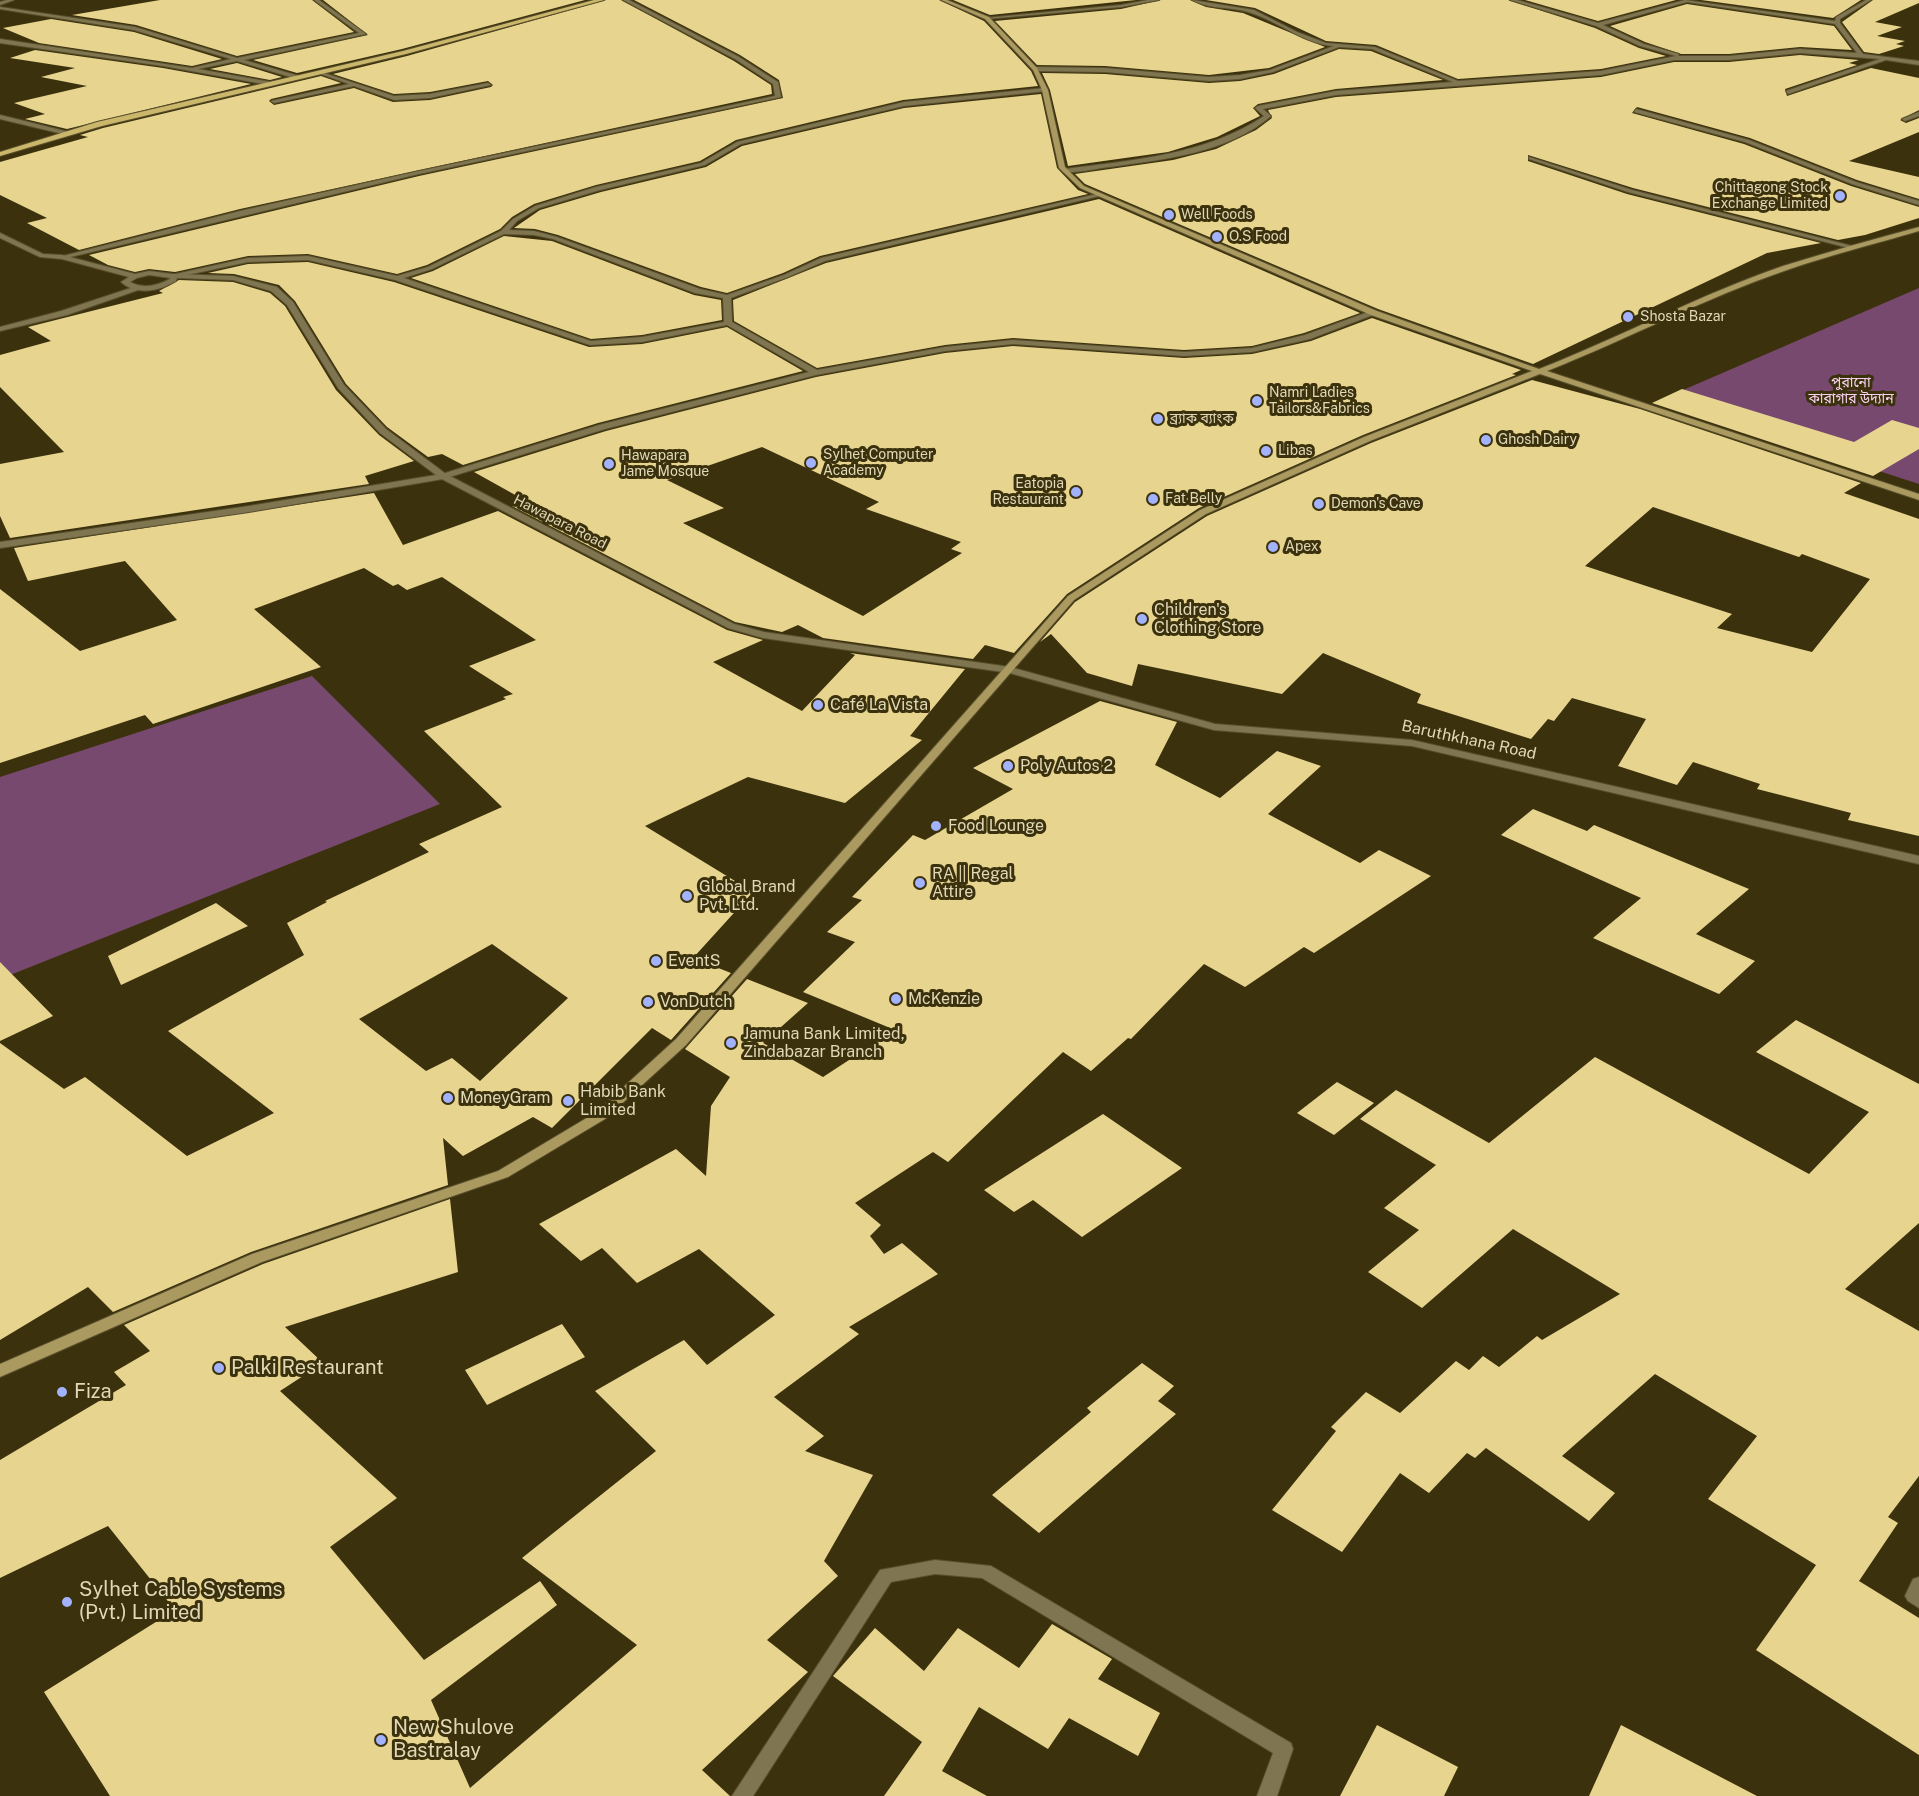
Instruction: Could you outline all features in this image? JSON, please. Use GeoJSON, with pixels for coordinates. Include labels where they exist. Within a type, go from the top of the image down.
{"type":"FeatureCollection","features":[{"type":"Feature","properties":{"kind":"main road"},"geometry":{"type":"LineString","coordinates":[[0,154],[67,133],[269,83],[404,53],[601,0]]}},
{"type":"Feature","properties":{"kind":"main road"},"geometry":{"type":"LineString","coordinates":[[943,0],[987,18],[1035,69],[1045,90],[1062,168],[1082,187],[1374,313],[1539,371],[1919,497]]}},
{"type":"Feature","properties":{"kind":"main road"},"geometry":{"type":"LineString","coordinates":[[0,1371],[257,1258],[503,1174],[600,1116],[681,1042],[1071,598],[1203,512],[1367,439],[1539,371],[1726,291],[1785,268],[1919,230]]}},
{"type":"Feature","properties":{"kind":"street"},"geometry":{"type":"LineString","coordinates":[[0,4],[12,0]]}},
{"type":"Feature","properties":{"kind":"street"},"geometry":{"type":"LineString","coordinates":[[187,69],[363,34],[316,0]]}},
{"type":"Feature","properties":{"kind":"street"},"geometry":{"type":"LineString","coordinates":[[62,257],[193,224],[595,134],[778,97],[776,83],[737,58],[625,0]]}},
{"type":"Feature","properties":{"kind":"street"},"geometry":{"type":"LineString","coordinates":[[987,18],[1121,6],[1157,0]]}},
{"type":"Feature","properties":{"kind":"street"},"geometry":{"type":"LineString","coordinates":[[1194,0],[1213,6],[1252,11],[1295,33],[1337,47],[1373,48],[1460,83]]}},
{"type":"Feature","properties":{"kind":"street"},"geometry":{"type":"LineString","coordinates":[[1512,0],[1598,25],[1641,45],[1690,58]]}},
{"type":"Feature","properties":{"kind":"street"},"geometry":{"type":"LineString","coordinates":[[1519,2],[1529,0]]}},
{"type":"Feature","properties":{"kind":"street"},"geometry":{"type":"LineString","coordinates":[[1598,25],[1687,0],[1837,23],[1861,56]]}},
{"type":"Feature","properties":{"kind":"street"},"geometry":{"type":"LineString","coordinates":[[1837,23],[1838,18],[1869,0]]}},
{"type":"Feature","properties":{"kind":"street"},"geometry":{"type":"LineString","coordinates":[[0,8],[135,29],[297,77]]}},
{"type":"Feature","properties":{"kind":"street"},"geometry":{"type":"LineString","coordinates":[[0,41],[269,83]]}},
{"type":"Feature","properties":{"kind":"street"},"geometry":{"type":"LineString","coordinates":[[1035,69],[1105,70],[1209,79],[1240,77],[1270,71],[1337,47]]}},
{"type":"Feature","properties":{"kind":"street"},"geometry":{"type":"LineString","coordinates":[[1065,171],[1150,158],[1217,143],[1255,127],[1268,116],[1258,108],[1390,87],[1600,73],[1674,58],[1729,58],[1800,51],[1919,63]]}},
{"type":"Feature","properties":{"kind":"street"},"geometry":{"type":"LineString","coordinates":[[1788,92],[1887,59]]}},
{"type":"Feature","properties":{"kind":"street"},"geometry":{"type":"LineString","coordinates":[[320,72],[390,98],[403,99],[488,85]]}},
{"type":"Feature","properties":{"kind":"street"},"geometry":{"type":"LineString","coordinates":[[274,101],[353,84]]}},
{"type":"Feature","properties":{"kind":"street"},"geometry":{"type":"LineString","coordinates":[[397,278],[430,268],[503,232],[515,220],[537,207],[598,188],[703,164],[739,143],[751,139],[904,104],[1045,90]]}},
{"type":"Feature","properties":{"kind":"street"},"geometry":{"type":"LineString","coordinates":[[1636,111],[1747,141],[1854,183],[1919,202]]}},
{"type":"Feature","properties":{"kind":"street"},"geometry":{"type":"LineString","coordinates":[[1905,119],[1919,114]]}},
{"type":"Feature","properties":{"kind":"street"},"geometry":{"type":"LineString","coordinates":[[0,117],[67,133]]}},
{"type":"Feature","properties":{"kind":"street"},"geometry":{"type":"LineString","coordinates":[[1531,158],[1630,191],[1853,248]]}},
{"type":"Feature","properties":{"kind":"street"},"geometry":{"type":"LineString","coordinates":[[503,232],[534,233],[555,238],[698,291],[727,297],[786,276],[823,259],[1101,195]]}},
{"type":"Feature","properties":{"kind":"street"},"geometry":{"type":"LineString","coordinates":[[0,235],[42,256],[62,257],[135,276]]}},
{"type":"Feature","properties":{"kind":"street"},"geometry":{"type":"LineString","coordinates":[[140,288],[124,282],[135,276],[149,273],[173,276],[248,260],[308,258],[397,278],[590,343],[615,343],[666,336],[728,323],[816,373]]}},
{"type":"Feature","properties":{"kind":"street"},"geometry":{"type":"LineString","coordinates":[[0,329],[64,313],[140,288],[170,283],[174,280],[173,276]]}},
{"type":"Feature","properties":{"kind":"street","name":"Hawapara Road"},"geometry":{"type":"LineString","coordinates":[[173,276],[232,278],[274,289],[290,304],[341,386],[383,431],[442,476],[731,626],[763,635],[1010,670]]}},
{"type":"Feature","properties":{"kind":"street"},"geometry":{"type":"LineString","coordinates":[[727,297],[728,323]]}},
{"type":"Feature","properties":{"kind":"street"},"geometry":{"type":"LineString","coordinates":[[0,545],[249,510],[442,476],[602,427],[816,373],[945,349],[1013,342],[1184,354],[1252,350],[1307,337],[1374,313]]}},
{"type":"Feature","properties":{"kind":"street","name":"Baruthkhana Road"},"geometry":{"type":"LineString","coordinates":[[1010,670],[1214,726],[1412,743],[1919,860]]}},
{"type":"Feature","properties":{"kind":"street"},"geometry":{"type":"LineString","coordinates":[[742,1796],[886,1575],[935,1567],[985,1571],[1284,1749],[1267,1796]]}},
{"type":"Feature","properties":{"kind":"street"},"geometry":{"type":"LineString","coordinates":[[1919,1584],[1914,1596],[1919,1600]]}},
{"type":"Feature","properties":{"kind":"green space","name":"পুরানো কারাগার উদ্যান"},"geometry":{"type":"Polygon","coordinates":[[[1919,288],[1919,484],[1660,400],[1919,288]]]}},
{"type":"Feature","properties":{"kind":"green space"},"geometry":{"type":"Polygon","coordinates":[[[312,676],[440,804],[0,979],[0,777],[312,676]]]}},
{"type":"Feature","properties":{"kind":"building"},"geometry":{"type":"Polygon","coordinates":[[[160,0],[312,0],[354,32],[237,56],[136,25],[72,15],[160,0]]]}},
{"type":"Feature","properties":{"kind":"building"},"geometry":{"type":"Polygon","coordinates":[[[323,0],[585,0],[402,49],[297,73],[253,60],[368,35],[323,0]]]}},
{"type":"Feature","properties":{"kind":"building"},"geometry":{"type":"Polygon","coordinates":[[[606,0],[621,0],[734,61],[771,85],[772,94],[240,209],[79,250],[27,223],[47,218],[0,195],[0,162],[88,137],[80,135],[103,128],[321,76],[341,83],[269,101],[274,105],[354,88],[393,102],[430,100],[491,87],[493,85],[488,81],[430,92],[394,94],[333,74],[407,56],[606,0]]]}},
{"type":"Feature","properties":{"kind":"building"},"geometry":{"type":"Polygon","coordinates":[[[634,0],[939,0],[984,21],[1031,71],[1038,86],[903,100],[736,140],[700,161],[596,185],[534,204],[512,217],[500,229],[427,265],[397,274],[308,254],[248,256],[175,272],[149,269],[135,272],[108,265],[89,255],[419,176],[783,98],[779,80],[740,55],[634,0]]]}},
{"type":"Feature","properties":{"kind":"building"},"geometry":{"type":"Polygon","coordinates":[[[953,0],[1136,0],[990,15],[953,0]]]}},
{"type":"Feature","properties":{"kind":"building"},"geometry":{"type":"Polygon","coordinates":[[[1161,0],[1190,0],[1206,7],[1243,13],[1325,47],[1269,68],[1209,75],[1105,66],[1037,65],[995,21],[1121,9],[1161,0]]]}},
{"type":"Feature","properties":{"kind":"building"},"geometry":{"type":"Polygon","coordinates":[[[1206,0],[1508,0],[1595,28],[1639,48],[1666,56],[1601,69],[1458,79],[1376,45],[1326,41],[1255,8],[1206,0]]]}},
{"type":"Feature","properties":{"kind":"building"},"geometry":{"type":"Polygon","coordinates":[[[1525,0],[1676,0],[1598,21],[1525,0]]]}},
{"type":"Feature","properties":{"kind":"building"},"geometry":{"type":"Polygon","coordinates":[[[1701,0],[1861,0],[1833,18],[1701,0]]]}},
{"type":"Feature","properties":{"kind":"building"},"geometry":{"type":"Polygon","coordinates":[[[1873,0],[1919,0],[1919,3],[1875,22],[1902,27],[1877,36],[1905,41],[1896,44],[1904,46],[1879,54],[1864,52],[1842,22],[1873,0]]]}},
{"type":"Feature","properties":{"kind":"building"},"geometry":{"type":"Polygon","coordinates":[[[1687,4],[1834,26],[1852,50],[1800,47],[1729,54],[1681,54],[1645,42],[1610,26],[1687,4]]]}},
{"type":"Feature","properties":{"kind":"building"},"geometry":{"type":"Polygon","coordinates":[[[51,19],[134,32],[222,59],[192,66],[39,43],[3,28],[51,19]]]}},
{"type":"Feature","properties":{"kind":"building"},"geometry":{"type":"Polygon","coordinates":[[[1339,49],[1371,51],[1443,80],[1336,89],[1258,104],[1253,108],[1260,116],[1217,137],[1168,152],[1068,166],[1050,90],[1042,73],[1105,74],[1209,83],[1240,81],[1274,74],[1339,49]]]}},
{"type":"Feature","properties":{"kind":"building"},"geometry":{"type":"Polygon","coordinates":[[[35,50],[163,68],[251,84],[67,129],[25,119],[45,114],[14,103],[87,86],[41,77],[75,68],[10,58],[35,50]]]}},
{"type":"Feature","properties":{"kind":"building"},"geometry":{"type":"Polygon","coordinates":[[[1800,55],[1859,60],[1849,63],[1857,65],[1785,89],[1787,96],[1871,68],[1919,78],[1919,110],[1900,120],[1906,123],[1919,118],[1919,132],[1849,161],[1919,177],[1919,199],[1857,180],[1750,138],[1637,107],[1632,113],[1744,144],[1851,186],[1919,207],[1919,218],[1865,235],[1838,240],[1633,188],[1528,155],[1528,161],[1627,194],[1821,243],[1767,253],[1533,364],[1378,309],[1085,184],[1075,174],[1173,160],[1216,149],[1256,130],[1272,118],[1268,110],[1336,97],[1601,77],[1674,62],[1729,62],[1800,55]]]}},
{"type":"Feature","properties":{"kind":"building"},"geometry":{"type":"Polygon","coordinates":[[[237,63],[282,77],[270,80],[210,69],[237,63]]]}},
{"type":"Feature","properties":{"kind":"building"},"geometry":{"type":"Polygon","coordinates":[[[1041,94],[1057,168],[1078,190],[1088,194],[820,256],[783,273],[727,293],[701,287],[558,235],[535,229],[514,228],[540,210],[601,192],[706,167],[742,146],[904,108],[1041,94]]]}},
{"type":"Feature","properties":{"kind":"building"},"geometry":{"type":"Polygon","coordinates":[[[1099,199],[1360,313],[1304,333],[1252,346],[1184,350],[1013,338],[945,345],[817,368],[734,321],[733,300],[826,263],[1099,199]]]}},
{"type":"Feature","properties":{"kind":"building"},"geometry":{"type":"Polygon","coordinates":[[[504,236],[552,241],[694,295],[721,300],[722,320],[642,335],[591,339],[411,278],[433,271],[504,236]]]}},
{"type":"Feature","properties":{"kind":"building"},"geometry":{"type":"Polygon","coordinates":[[[308,262],[394,282],[589,347],[642,344],[727,327],[803,371],[598,423],[463,465],[442,454],[428,457],[387,427],[346,384],[295,301],[279,285],[234,274],[208,273],[248,264],[308,262]]]}},
{"type":"Feature","properties":{"kind":"building"},"geometry":{"type":"Polygon","coordinates":[[[179,280],[233,282],[270,293],[285,306],[336,390],[379,435],[414,461],[365,476],[369,484],[10,538],[0,516],[0,464],[64,452],[0,387],[0,355],[51,341],[28,327],[163,293],[159,291],[179,280]]]}},
{"type":"Feature","properties":{"kind":"building"},"geometry":{"type":"Polygon","coordinates":[[[1372,318],[1521,370],[1512,374],[1516,375],[1363,435],[1199,508],[1067,594],[1014,653],[985,645],[973,659],[823,638],[798,625],[782,632],[735,622],[512,506],[526,501],[474,472],[606,431],[816,377],[945,353],[1013,346],[1184,358],[1252,354],[1311,341],[1372,318]],[[762,447],[667,480],[724,508],[683,523],[863,616],[962,553],[951,549],[961,542],[866,509],[879,502],[762,447]]]}},
{"type":"Feature","properties":{"kind":"building"},"geometry":{"type":"Polygon","coordinates":[[[1532,380],[1640,409],[1861,483],[1844,493],[1919,519],[1919,836],[1848,820],[1851,813],[1757,789],[1760,784],[1693,762],[1677,785],[1618,766],[1646,719],[1572,698],[1554,721],[1548,719],[1531,739],[1417,703],[1421,694],[1323,653],[1282,694],[1138,664],[1132,686],[1087,673],[1051,634],[1040,642],[1075,602],[1207,516],[1371,443],[1532,380]],[[1653,507],[1585,566],[1732,614],[1717,628],[1812,652],[1870,579],[1802,554],[1799,557],[1653,507]]]}},
{"type":"Feature","properties":{"kind":"building"},"geometry":{"type":"Polygon","coordinates":[[[1682,389],[1854,442],[1892,420],[1919,428],[1919,449],[1873,476],[1652,403],[1682,389]]]}},
{"type":"Feature","properties":{"kind":"building"},"geometry":{"type":"Polygon","coordinates":[[[374,493],[403,545],[498,511],[727,630],[763,640],[713,662],[802,711],[855,655],[850,653],[965,669],[910,736],[922,740],[845,803],[748,777],[645,826],[753,892],[693,958],[731,973],[671,1040],[652,1028],[552,1128],[533,1117],[463,1156],[443,1138],[448,1185],[251,1252],[113,1312],[88,1287],[0,1340],[0,1043],[64,1089],[85,1077],[187,1156],[274,1113],[168,1031],[304,955],[287,923],[327,902],[325,901],[429,852],[419,844],[502,807],[424,731],[506,699],[503,697],[513,694],[469,666],[536,640],[442,577],[407,590],[398,584],[393,586],[364,568],[254,609],[321,667],[153,724],[145,715],[0,763],[0,589],[80,651],[177,620],[125,561],[28,581],[14,548],[374,493]],[[492,944],[359,1019],[426,1071],[452,1058],[480,1081],[568,998],[492,944]]]}},
{"type":"Feature","properties":{"kind":"building"},"geometry":{"type":"Polygon","coordinates":[[[1100,701],[1177,722],[1155,765],[1220,798],[1277,751],[1321,766],[1268,814],[1360,863],[1379,850],[1431,876],[1314,953],[1304,947],[1245,987],[1204,964],[1131,1039],[1128,1038],[1091,1071],[1063,1052],[948,1162],[933,1152],[855,1203],[881,1225],[870,1236],[884,1254],[902,1243],[938,1274],[849,1327],[859,1334],[774,1397],[824,1436],[805,1451],[873,1475],[824,1561],[838,1576],[767,1640],[808,1672],[702,1770],[730,1796],[110,1796],[44,1692],[175,1610],[108,1526],[0,1578],[0,1460],[126,1385],[114,1372],[150,1351],[124,1325],[263,1264],[450,1199],[458,1272],[285,1327],[323,1363],[280,1391],[397,1498],[330,1547],[424,1660],[540,1581],[557,1605],[431,1700],[470,1788],[637,1645],[522,1558],[656,1451],[595,1391],[684,1340],[707,1365],[775,1315],[699,1249],[637,1283],[602,1248],[581,1261],[539,1224],[676,1149],[706,1176],[711,1106],[730,1077],[685,1049],[747,979],[808,1003],[763,1043],[823,1077],[895,1030],[803,992],[855,942],[827,932],[862,900],[852,897],[913,835],[925,840],[1013,789],[973,768],[1100,701]]]}},
{"type":"Feature","properties":{"kind":"building"},"geometry":{"type":"Polygon","coordinates":[[[1533,809],[1587,831],[1594,825],[1749,889],[1696,934],[1755,961],[1719,994],[1593,938],[1641,898],[1501,835],[1533,809]]]}},
{"type":"Feature","properties":{"kind":"building"},"geometry":{"type":"Polygon","coordinates":[[[216,903],[248,926],[121,985],[108,956],[216,903]]]}},
{"type":"Feature","properties":{"kind":"building"},"geometry":{"type":"Polygon","coordinates":[[[0,962],[53,1016],[0,1041],[0,962]]]}},
{"type":"Feature","properties":{"kind":"building"},"geometry":{"type":"Polygon","coordinates":[[[1796,1020],[1919,1084],[1919,1223],[1845,1289],[1919,1331],[1919,1476],[1888,1517],[1898,1523],[1859,1581],[1919,1618],[1919,1755],[1756,1650],[1816,1565],[1708,1499],[1757,1436],[1655,1374],[1562,1456],[1615,1493],[1589,1521],[1486,1448],[1475,1458],[1467,1453],[1429,1493],[1400,1473],[1342,1552],[1272,1510],[1336,1431],[1331,1427],[1366,1392],[1400,1413],[1456,1361],[1469,1370],[1483,1356],[1499,1367],[1537,1336],[1542,1340],[1620,1294],[1513,1229],[1422,1308],[1368,1272],[1419,1230],[1384,1208],[1436,1165],[1360,1119],[1396,1090],[1489,1143],[1595,1057],[1809,1174],[1869,1112],[1756,1052],[1796,1020]]]}},
{"type":"Feature","properties":{"kind":"building"},"geometry":{"type":"Polygon","coordinates":[[[1337,1082],[1374,1103],[1334,1135],[1297,1113],[1337,1082]]]}},
{"type":"Feature","properties":{"kind":"building"},"geometry":{"type":"Polygon","coordinates":[[[1103,1114],[1182,1168],[1082,1237],[1033,1200],[1014,1212],[984,1190],[1103,1114]]]}},
{"type":"Feature","properties":{"kind":"building"},"geometry":{"type":"Polygon","coordinates":[[[562,1324],[585,1357],[487,1405],[465,1370],[562,1324]]]}},
{"type":"Feature","properties":{"kind":"building"},"geometry":{"type":"Polygon","coordinates":[[[1142,1363],[1174,1386],[1158,1401],[1176,1414],[1039,1533],[992,1495],[1091,1412],[1087,1408],[1142,1363]]]}},
{"type":"Feature","properties":{"kind":"building"},"geometry":{"type":"Polygon","coordinates":[[[1052,1624],[1112,1659],[1098,1679],[1160,1713],[1138,1756],[1069,1718],[1048,1749],[979,1707],[942,1771],[987,1796],[884,1796],[922,1742],[833,1676],[875,1628],[924,1671],[958,1628],[1019,1668],[1052,1624]]]}},
{"type":"Feature","properties":{"kind":"building"},"geometry":{"type":"Polygon","coordinates":[[[1377,1725],[1458,1767],[1444,1796],[1340,1796],[1377,1725]]]}},
{"type":"Feature","properties":{"kind":"building"},"geometry":{"type":"Polygon","coordinates":[[[1621,1725],[1757,1796],[1589,1796],[1621,1725]]]}},
{"type":"Feature","properties":{"kind":"place","name":"Chittagong Stock Exchange Limited"},"geometry":{"type":"Point","coordinates":[1840,196]}},
{"type":"Feature","properties":{"kind":"place","name":"Well Foods"},"geometry":{"type":"Point","coordinates":[1169,215]}},
{"type":"Feature","properties":{"kind":"place","name":"O.S Food"},"geometry":{"type":"Point","coordinates":[1217,237]}},
{"type":"Feature","properties":{"kind":"place","name":"Shosta Bazar"},"geometry":{"type":"Point","coordinates":[1628,317]}},
{"type":"Feature","properties":{"kind":"place","name":"Namri Ladies Tailors&Fabrics"},"geometry":{"type":"Point","coordinates":[1257,401]}},
{"type":"Feature","properties":{"kind":"place","name":"ব্র্যাক ব্যাংক"},"geometry":{"type":"Point","coordinates":[1158,419]}},
{"type":"Feature","properties":{"kind":"place","name":"Ghosh Dairy"},"geometry":{"type":"Point","coordinates":[1486,440]}},
{"type":"Feature","properties":{"kind":"place","name":"Libas"},"geometry":{"type":"Point","coordinates":[1266,451]}},
{"type":"Feature","properties":{"kind":"place","name":"Sylhet Computer Academy"},"geometry":{"type":"Point","coordinates":[811,463]}},
{"type":"Feature","properties":{"kind":"place","name":"Hawapara Jame Mosque"},"geometry":{"type":"Point","coordinates":[609,464]}},
{"type":"Feature","properties":{"kind":"place","name":"Eatopia Restaurant"},"geometry":{"type":"Point","coordinates":[1076,492]}},
{"type":"Feature","properties":{"kind":"place","name":"Fat Belly"},"geometry":{"type":"Point","coordinates":[1153,499]}},
{"type":"Feature","properties":{"kind":"place","name":"Demon's Cave"},"geometry":{"type":"Point","coordinates":[1319,504]}},
{"type":"Feature","properties":{"kind":"place","name":"Apex"},"geometry":{"type":"Point","coordinates":[1273,547]}},
{"type":"Feature","properties":{"kind":"place","name":"Children's Clothing Store"},"geometry":{"type":"Point","coordinates":[1142,619]}},
{"type":"Feature","properties":{"kind":"place","name":"Café La Vista"},"geometry":{"type":"Point","coordinates":[818,705]}},
{"type":"Feature","properties":{"kind":"place","name":"Poly Autos 2"},"geometry":{"type":"Point","coordinates":[1008,766]}},
{"type":"Feature","properties":{"kind":"place","name":"Food Lounge"},"geometry":{"type":"Point","coordinates":[936,826]}},
{"type":"Feature","properties":{"kind":"place","name":"RA || Regal Attire"},"geometry":{"type":"Point","coordinates":[920,883]}},
{"type":"Feature","properties":{"kind":"place","name":"Global Brand Pvt. Ltd."},"geometry":{"type":"Point","coordinates":[687,896]}},
{"type":"Feature","properties":{"kind":"place","name":"EventS"},"geometry":{"type":"Point","coordinates":[656,961]}},
{"type":"Feature","properties":{"kind":"place","name":"McKenzie"},"geometry":{"type":"Point","coordinates":[896,999]}},
{"type":"Feature","properties":{"kind":"place","name":"VonDutch"},"geometry":{"type":"Point","coordinates":[648,1002]}},
{"type":"Feature","properties":{"kind":"place","name":"Jamuna Bank Limited, Zindabazar Branch"},"geometry":{"type":"Point","coordinates":[731,1043]}},
{"type":"Feature","properties":{"kind":"place","name":"MoneyGram"},"geometry":{"type":"Point","coordinates":[448,1098]}},
{"type":"Feature","properties":{"kind":"place","name":"Habib Bank Limited"},"geometry":{"type":"Point","coordinates":[568,1101]}},
{"type":"Feature","properties":{"kind":"place","name":"Palki Restaurant"},"geometry":{"type":"Point","coordinates":[219,1368]}},
{"type":"Feature","properties":{"kind":"place","name":"Fiza"},"geometry":{"type":"Point","coordinates":[62,1392]}},
{"type":"Feature","properties":{"kind":"place","name":"Sylhet Cable Systems (Pvt.) Limited"},"geometry":{"type":"Point","coordinates":[67,1602]}},
{"type":"Feature","properties":{"kind":"place","name":"New Shulove Bastralay"},"geometry":{"type":"Point","coordinates":[381,1740]}}]}
